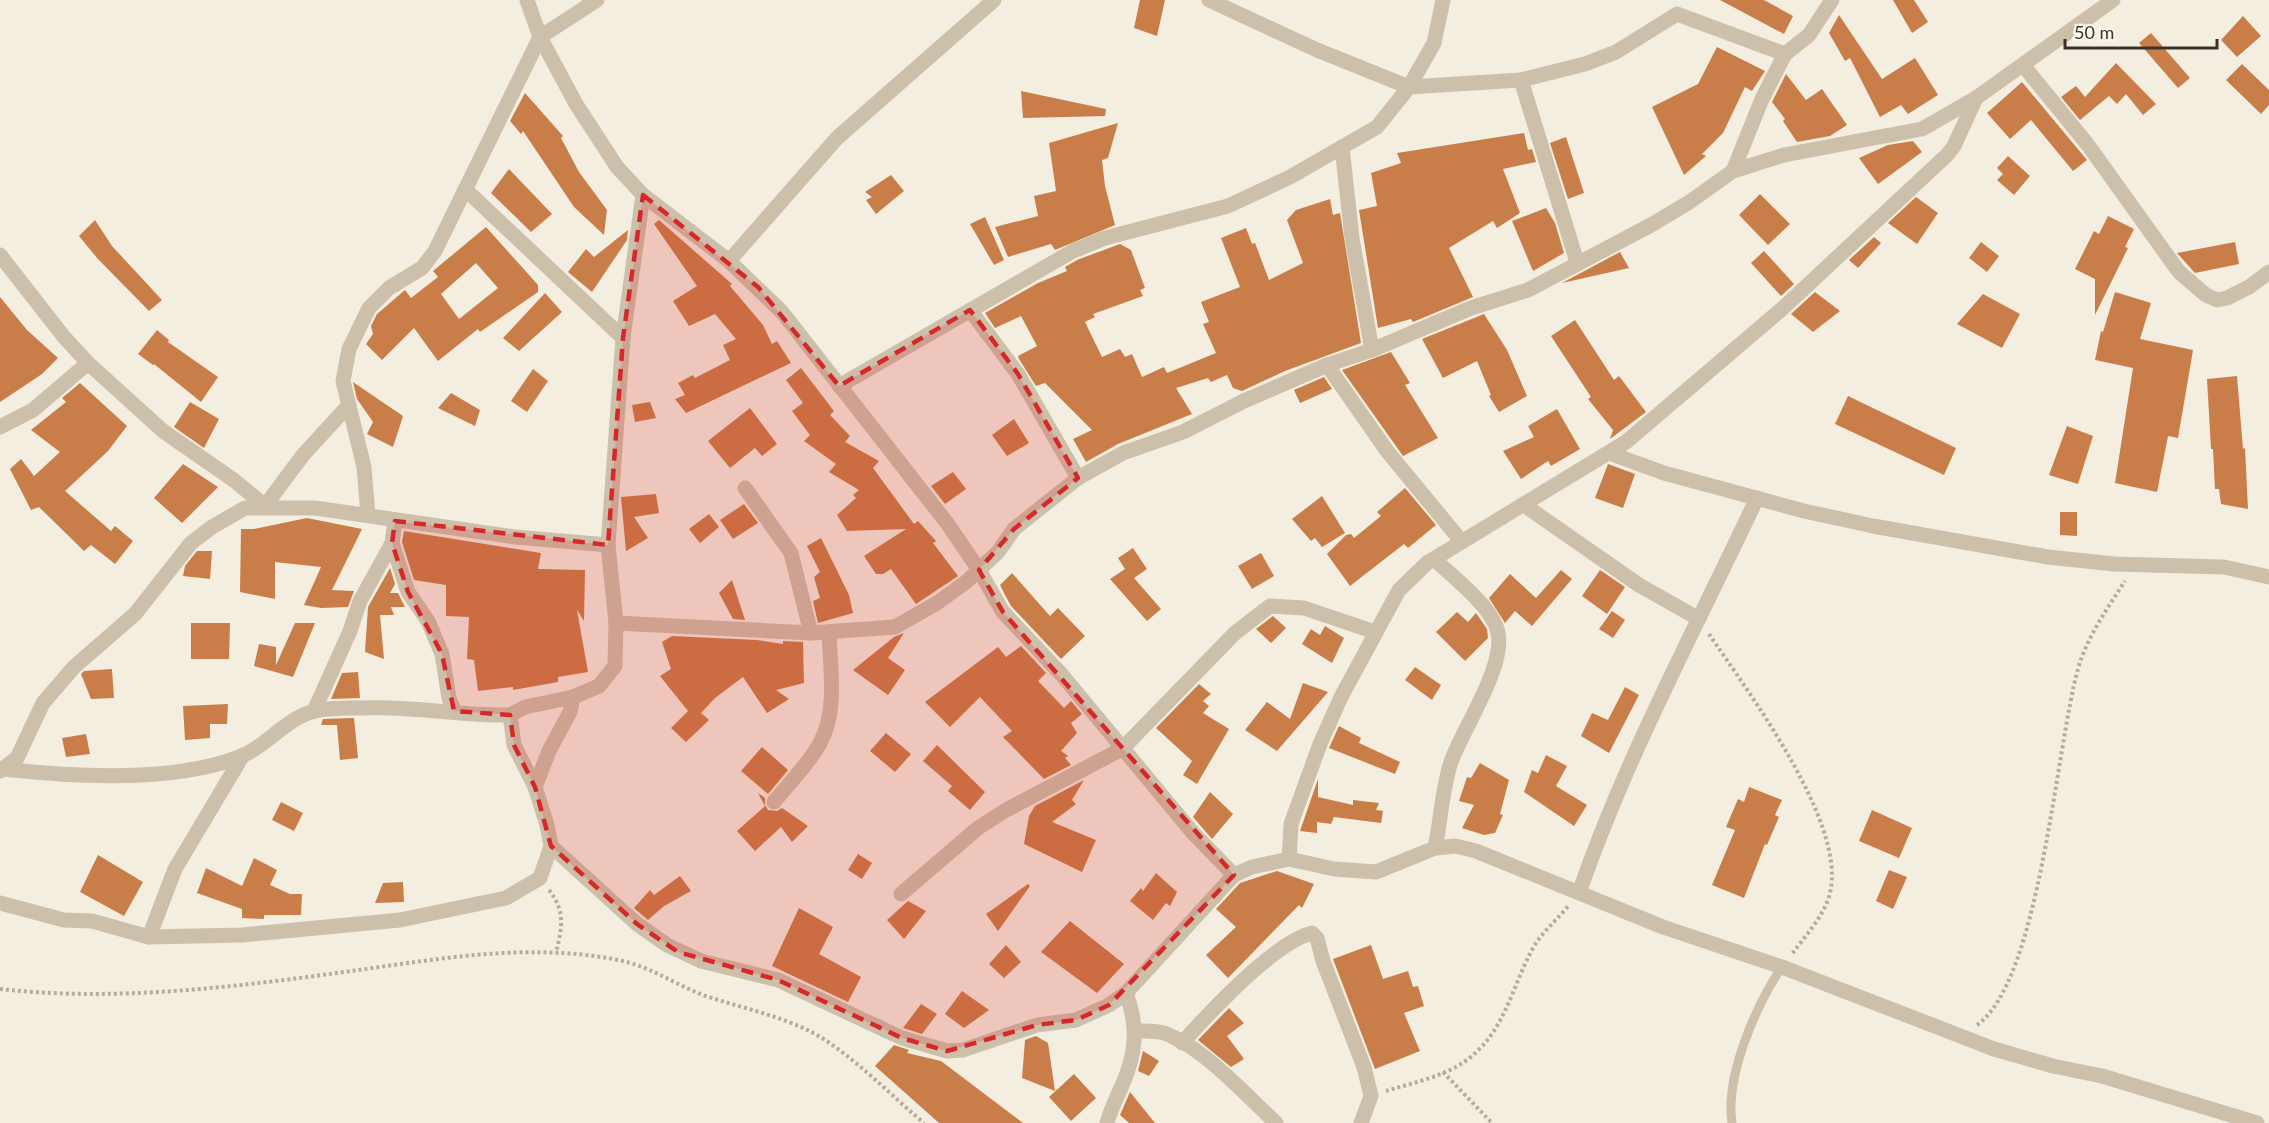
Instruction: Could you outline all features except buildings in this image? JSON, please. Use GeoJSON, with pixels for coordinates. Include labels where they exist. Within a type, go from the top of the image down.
{"type":"FeatureCollection","features":[{"type":"Feature","properties":{"kind":"street"},"geometry":{"type":"LineString","coordinates":[[527,0],[540,37],[582,113],[617,167],[643,195],[729,261],[782,312],[947,523],[980,570],[1003,612],[1062,675],[1193,833],[1234,875]]}},
{"type":"Feature","properties":{"kind":"street"},"geometry":{"type":"LineString","coordinates":[[368,515],[364,467],[343,381],[349,349],[369,308],[389,288],[422,268],[435,251],[540,37],[596,0]]}},
{"type":"Feature","properties":{"kind":"street"},"geometry":{"type":"LineString","coordinates":[[729,261],[837,138],[994,0]]}},
{"type":"Feature","properties":{"kind":"street"},"geometry":{"type":"LineString","coordinates":[[1209,0],[1317,50],[1409,87],[1521,80],[1585,64],[1616,52],[1677,14],[1785,54]]}},
{"type":"Feature","properties":{"kind":"street"},"geometry":{"type":"LineString","coordinates":[[839,386],[948,326],[970,310],[1073,251],[1105,238],[1228,206],[1290,177],[1377,127],[1409,87],[1434,43],[1443,0]]}},
{"type":"Feature","properties":{"kind":"street"},"geometry":{"type":"LineString","coordinates":[[1733,171],[1762,99],[1785,54],[1809,35],[1832,0]]}},
{"type":"Feature","properties":{"kind":"street"},"geometry":{"type":"LineString","coordinates":[[616,623],[811,633],[895,627],[937,603],[980,570],[998,552],[1014,529],[1078,478],[1123,453],[1183,432],[1244,401],[1327,365],[1372,350],[1471,308],[1528,290],[1577,262],[1651,225],[1733,171],[1784,155],[1922,129],[1976,98],[2113,0]]}},
{"type":"Feature","properties":{"kind":"street"},"geometry":{"type":"LineString","coordinates":[[2023,65],[2088,145],[2179,272],[2206,295],[2217,300],[2227,298],[2249,287],[2269,272]]}},
{"type":"Feature","properties":{"kind":"street"},"geometry":{"type":"LineString","coordinates":[[1521,80],[1577,262]]}},
{"type":"Feature","properties":{"kind":"street"},"geometry":{"type":"LineString","coordinates":[[1289,859],[1291,824],[1320,744],[1375,632],[1399,590],[1434,559],[1609,453],[1668,408],[1784,308],[1937,165],[1954,146],[1976,98]]}},
{"type":"Feature","properties":{"kind":"street"},"geometry":{"type":"LineString","coordinates":[[1342,147],[1352,238],[1372,350]]}},
{"type":"Feature","properties":{"kind":"street"},"geometry":{"type":"LineString","coordinates":[[465,189],[622,338]]}},
{"type":"Feature","properties":{"kind":"street"},"geometry":{"type":"LineString","coordinates":[[2,770],[59,776],[138,775],[188,770],[243,756],[278,730],[314,711],[388,706],[510,716],[525,707],[573,697],[599,686],[615,666],[616,623],[608,545],[622,338],[643,195]]}},
{"type":"Feature","properties":{"kind":"street"},"geometry":{"type":"LineString","coordinates":[[0,255],[64,337],[88,363],[163,431],[235,481],[265,506]]}},
{"type":"Feature","properties":{"kind":"street"},"geometry":{"type":"LineString","coordinates":[[970,310],[1018,375],[1078,478]]}},
{"type":"Feature","properties":{"kind":"street"},"geometry":{"type":"LineString","coordinates":[[0,427],[33,410],[88,363]]}},
{"type":"Feature","properties":{"kind":"street"},"geometry":{"type":"LineString","coordinates":[[1327,365],[1387,451],[1462,542]]}},
{"type":"Feature","properties":{"kind":"street"},"geometry":{"type":"LineString","coordinates":[[265,506],[303,455],[348,406]]}},
{"type":"Feature","properties":{"kind":"street"},"geometry":{"type":"LineString","coordinates":[[1609,453],[1664,474],[1804,512],[1999,549],[2048,558],[2224,567],[2269,578]]}},
{"type":"Feature","properties":{"kind":"street"},"geometry":{"type":"LineString","coordinates":[[746,488],[791,553],[811,633]]}},
{"type":"Feature","properties":{"kind":"street"},"geometry":{"type":"LineString","coordinates":[[1579,893],[1594,849],[1757,498]]}},
{"type":"Feature","properties":{"kind":"street"},"geometry":{"type":"LineString","coordinates":[[1524,505],[1640,585],[1699,619]]}},
{"type":"Feature","properties":{"kind":"street"},"geometry":{"type":"LineString","coordinates":[[2,770],[17,758],[43,703],[74,667],[135,614],[191,543],[212,527],[245,508],[265,506],[368,515],[395,521],[515,537],[608,545]]}},
{"type":"Feature","properties":{"kind":"street"},"geometry":{"type":"LineString","coordinates":[[314,711],[350,632],[360,601],[392,543],[395,521]]}},
{"type":"Feature","properties":{"kind":"street"},"geometry":{"type":"LineString","coordinates":[[392,543],[408,592],[428,621],[442,654],[448,698],[454,711]]}},
{"type":"Feature","properties":{"kind":"street"},"geometry":{"type":"LineString","coordinates":[[1434,559],[1489,615],[1497,627],[1498,647],[1493,670],[1450,765],[1435,848]]}},
{"type":"Feature","properties":{"kind":"street"},"geometry":{"type":"LineString","coordinates":[[901,894],[978,828],[1006,810],[1122,749],[1235,633],[1270,606],[1304,608],[1375,632]]}},
{"type":"Feature","properties":{"kind":"street"},"geometry":{"type":"LineString","coordinates":[[774,802],[820,744],[827,728],[831,696],[829,632]]}},
{"type":"Feature","properties":{"kind":"street"},"geometry":{"type":"LineString","coordinates":[[535,787],[549,751],[570,712],[573,697]]}},
{"type":"Feature","properties":{"kind":"street"},"geometry":{"type":"LineString","coordinates":[[0,903],[64,920],[92,921],[149,937],[242,935],[400,920],[506,898],[540,878],[551,846],[548,825],[535,787],[514,746],[510,716]]}},
{"type":"Feature","properties":{"kind":"street"},"geometry":{"type":"LineString","coordinates":[[149,937],[175,869],[243,756]]}},
{"type":"Feature","properties":{"kind":"street"},"geometry":{"type":"LineString","coordinates":[[551,846],[637,924],[667,945],[701,961],[777,980],[902,1038],[947,1051],[963,1050],[1015,1030],[1076,1020],[1109,1005],[1126,993],[1234,875],[1252,867],[1289,859],[1334,869],[1376,872],[1435,848],[1455,846],[1496,856],[1663,927],[1782,967],[1958,1035],[2053,1066],[2102,1076],[2257,1123]]}},
{"type":"Feature","properties":{"kind":"street"},"geometry":{"type":"LineString","coordinates":[[1182,1043],[1250,976],[1287,946],[1312,933],[1317,938],[1323,962],[1364,1067],[1371,1096],[1361,1123]]}},
{"type":"Feature","properties":{"kind":"street"},"geometry":{"type":"LineString","coordinates":[[1107,1123],[1132,1061],[1136,1031],[1134,1014],[1126,993]]}},
{"type":"Feature","properties":{"kind":"street"},"geometry":{"type":"LineString","coordinates":[[1136,1031],[1163,1032],[1182,1043],[1227,1078],[1276,1123]]}},
{"type":"Feature","properties":{"kind":"lane"},"geometry":{"type":"LineString","coordinates":[[1732,1123],[1730,1107],[1732,1091],[1755,1012],[1782,967]]}},
{"type":"Feature","properties":{"kind":"path"},"geometry":{"type":"LineString","coordinates":[[1958,1035],[1985,1019],[1991,1012],[2006,986],[2020,949],[2047,842],[2068,708],[2079,666],[2093,631],[2136,564]]}},
{"type":"Feature","properties":{"kind":"path"},"geometry":{"type":"LineString","coordinates":[[1699,619],[1789,758],[1821,818],[1828,844],[1833,870],[1830,894],[1815,923],[1782,967]]}},
{"type":"Feature","properties":{"kind":"path"},"geometry":{"type":"LineString","coordinates":[[540,878],[560,906],[562,927],[556,953]]}},
{"type":"Feature","properties":{"kind":"path"},"geometry":{"type":"LineString","coordinates":[[1371,1096],[1443,1072],[1464,1062],[1485,1044],[1507,1011],[1533,949],[1579,893]]}},
{"type":"Feature","properties":{"kind":"path"},"geometry":{"type":"LineString","coordinates":[[0,989],[70,994],[131,992],[291,979],[474,955],[528,952],[556,953],[635,964],[705,995],[771,1015],[830,1043],[924,1123]]}},
{"type":"Feature","properties":{"kind":"path"},"geometry":{"type":"LineString","coordinates":[[1443,1072],[1492,1123]]}},
{"type":"Feature","properties":{"kind":"highlighted area"},"geometry":{"type":"Polygon","coordinates":[[[643,195],[758,287],[839,386],[970,310],[1018,374],[1078,478],[1014,529],[979,570],[1003,612],[1234,875],[1109,1005],[1076,1020],[1037,1025],[947,1051],[902,1038],[778,980],[678,952],[637,924],[551,846],[535,787],[514,745],[510,715],[454,711],[442,654],[408,592],[392,543],[395,521],[608,545],[623,338],[643,195]]]}}]}
